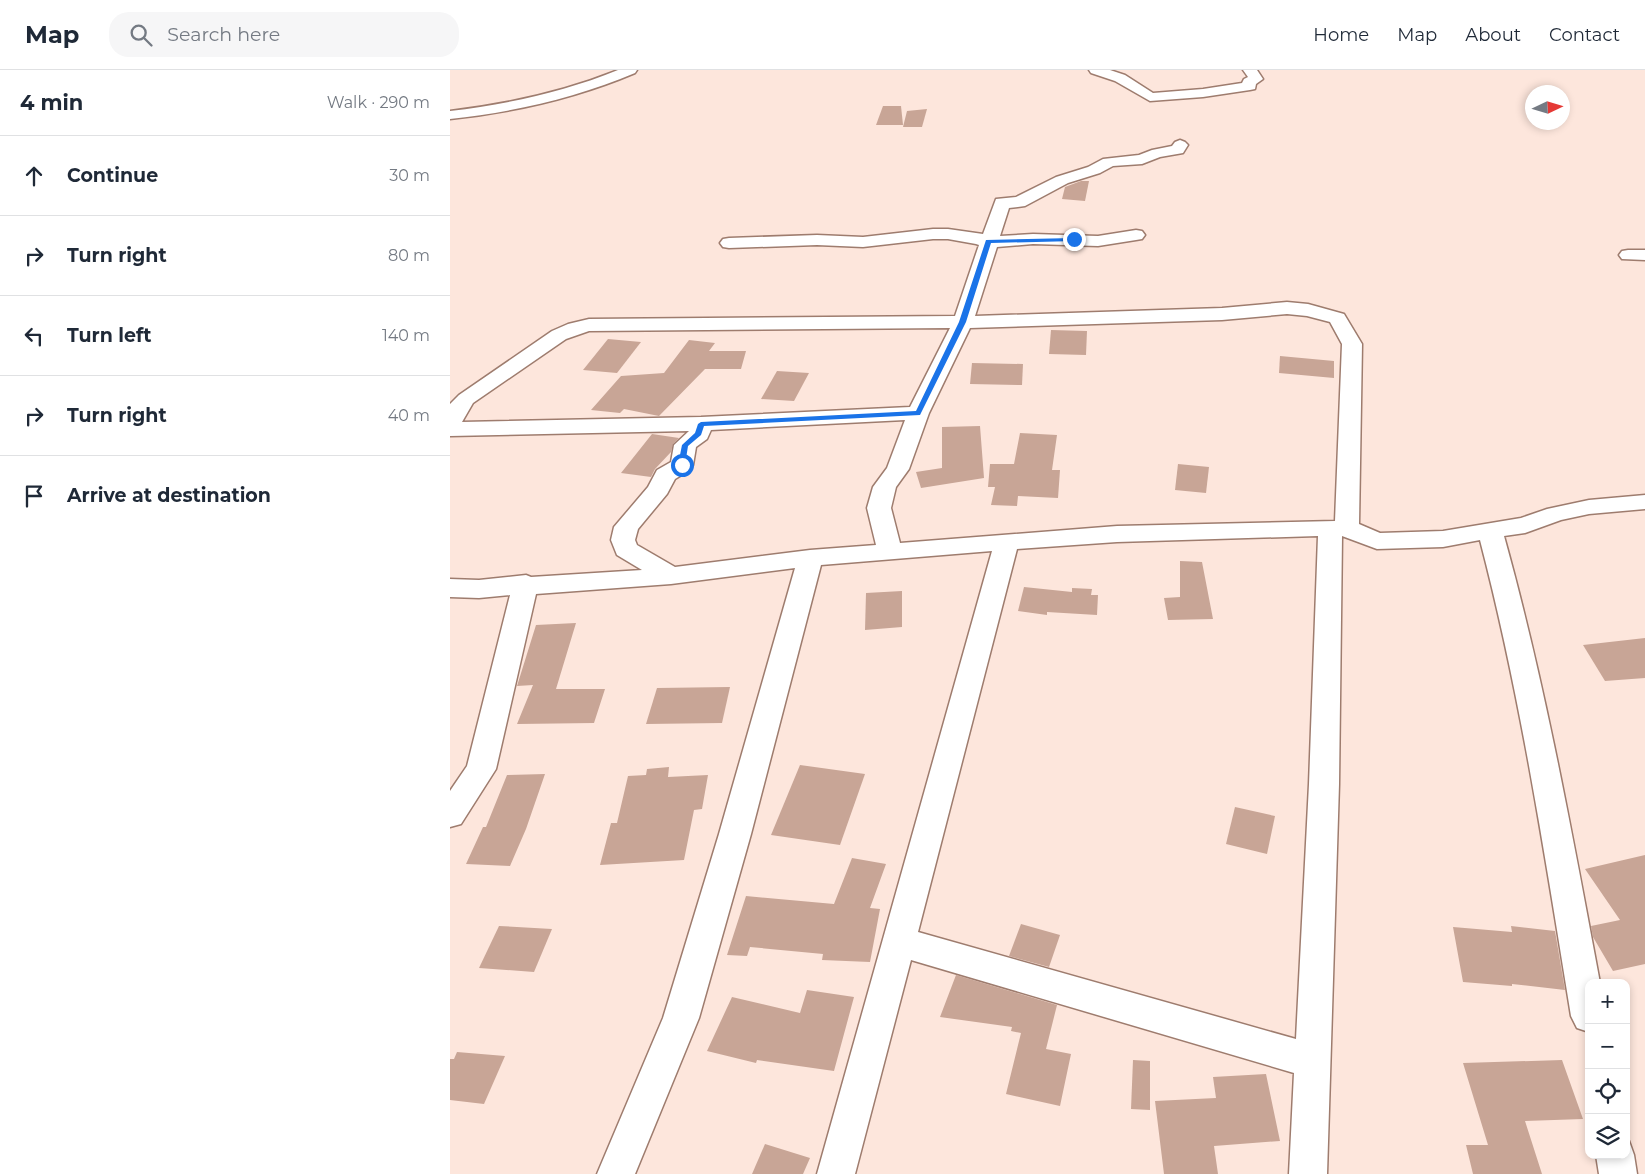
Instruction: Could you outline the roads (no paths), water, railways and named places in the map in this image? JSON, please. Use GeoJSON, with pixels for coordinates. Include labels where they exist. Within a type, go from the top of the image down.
{"type":"FeatureCollection","features":[{"type":"Feature","properties":{"kind":"street"},"geometry":{"type":"LineString","coordinates":[[450,115],[509,106],[586,87],[630,70]]}},
{"type":"Feature","properties":{"kind":"street"},"geometry":{"type":"LineString","coordinates":[[1096,70],[1120,78],[1150,97],[1203,93],[1250,86],[1249,82],[1256,79],[1250,70]]}},
{"type":"Feature","properties":{"kind":"street"},"geometry":{"type":"LineString","coordinates":[[890,552],[879,508],[885,487],[898,469],[918,413],[962,322],[1002,203],[1019,202],[1062,180],[1094,170],[1109,162],[1142,159],[1157,153],[1178,150],[1180,145]]}},
{"type":"Feature","properties":{"kind":"street"},"geometry":{"type":"LineString","coordinates":[[729,243],[818,240],[863,242],[933,234],[964,236],[988,242],[1033,239],[1098,241],[1136,235]]}},
{"type":"Feature","properties":{"kind":"street"},"geometry":{"type":"LineString","coordinates":[[450,424],[456,414],[458,405],[466,399],[559,335],[589,324],[962,322],[1222,314],[1287,308],[1308,310],[1337,318],[1352,344],[1324,784],[1308,1174]]}},
{"type":"Feature","properties":{"kind":"street"},"geometry":{"type":"LineString","coordinates":[[450,429],[701,424],[918,413]]}},
{"type":"Feature","properties":{"kind":"street"},"geometry":{"type":"LineString","coordinates":[[671,576],[626,549],[622,540],[626,527],[659,489],[665,475],[682,465],[685,445],[699,434],[701,424]]}},
{"type":"Feature","properties":{"kind":"street"},"geometry":{"type":"LineString","coordinates":[[450,588],[479,588],[671,576],[810,558],[1117,534],[1339,528],[1377,541],[1443,539],[1525,525],[1555,514],[1589,507],[1645,502]]}},
{"type":"Feature","properties":{"kind":"street"},"geometry":{"type":"LineString","coordinates":[[1490,530],[1527,673],[1585,994]]}},
{"type":"Feature","properties":{"kind":"street"},"geometry":{"type":"LineString","coordinates":[[836,1174],[1007,542]]}},
{"type":"Feature","properties":{"kind":"street"},"geometry":{"type":"LineString","coordinates":[[616,1174],[681,1018],[735,834],[810,558]]}},
{"type":"Feature","properties":{"kind":"street"},"geometry":{"type":"LineString","coordinates":[[450,815],[481,769],[526,584]]}},
{"type":"Feature","properties":{"kind":"street"},"geometry":{"type":"LineString","coordinates":[[900,942],[1312,1061]]}},
{"type":"Feature","properties":{"kind":"street"},"geometry":{"type":"LineString","coordinates":[[1616,1159],[1618,1174]]}}]}
